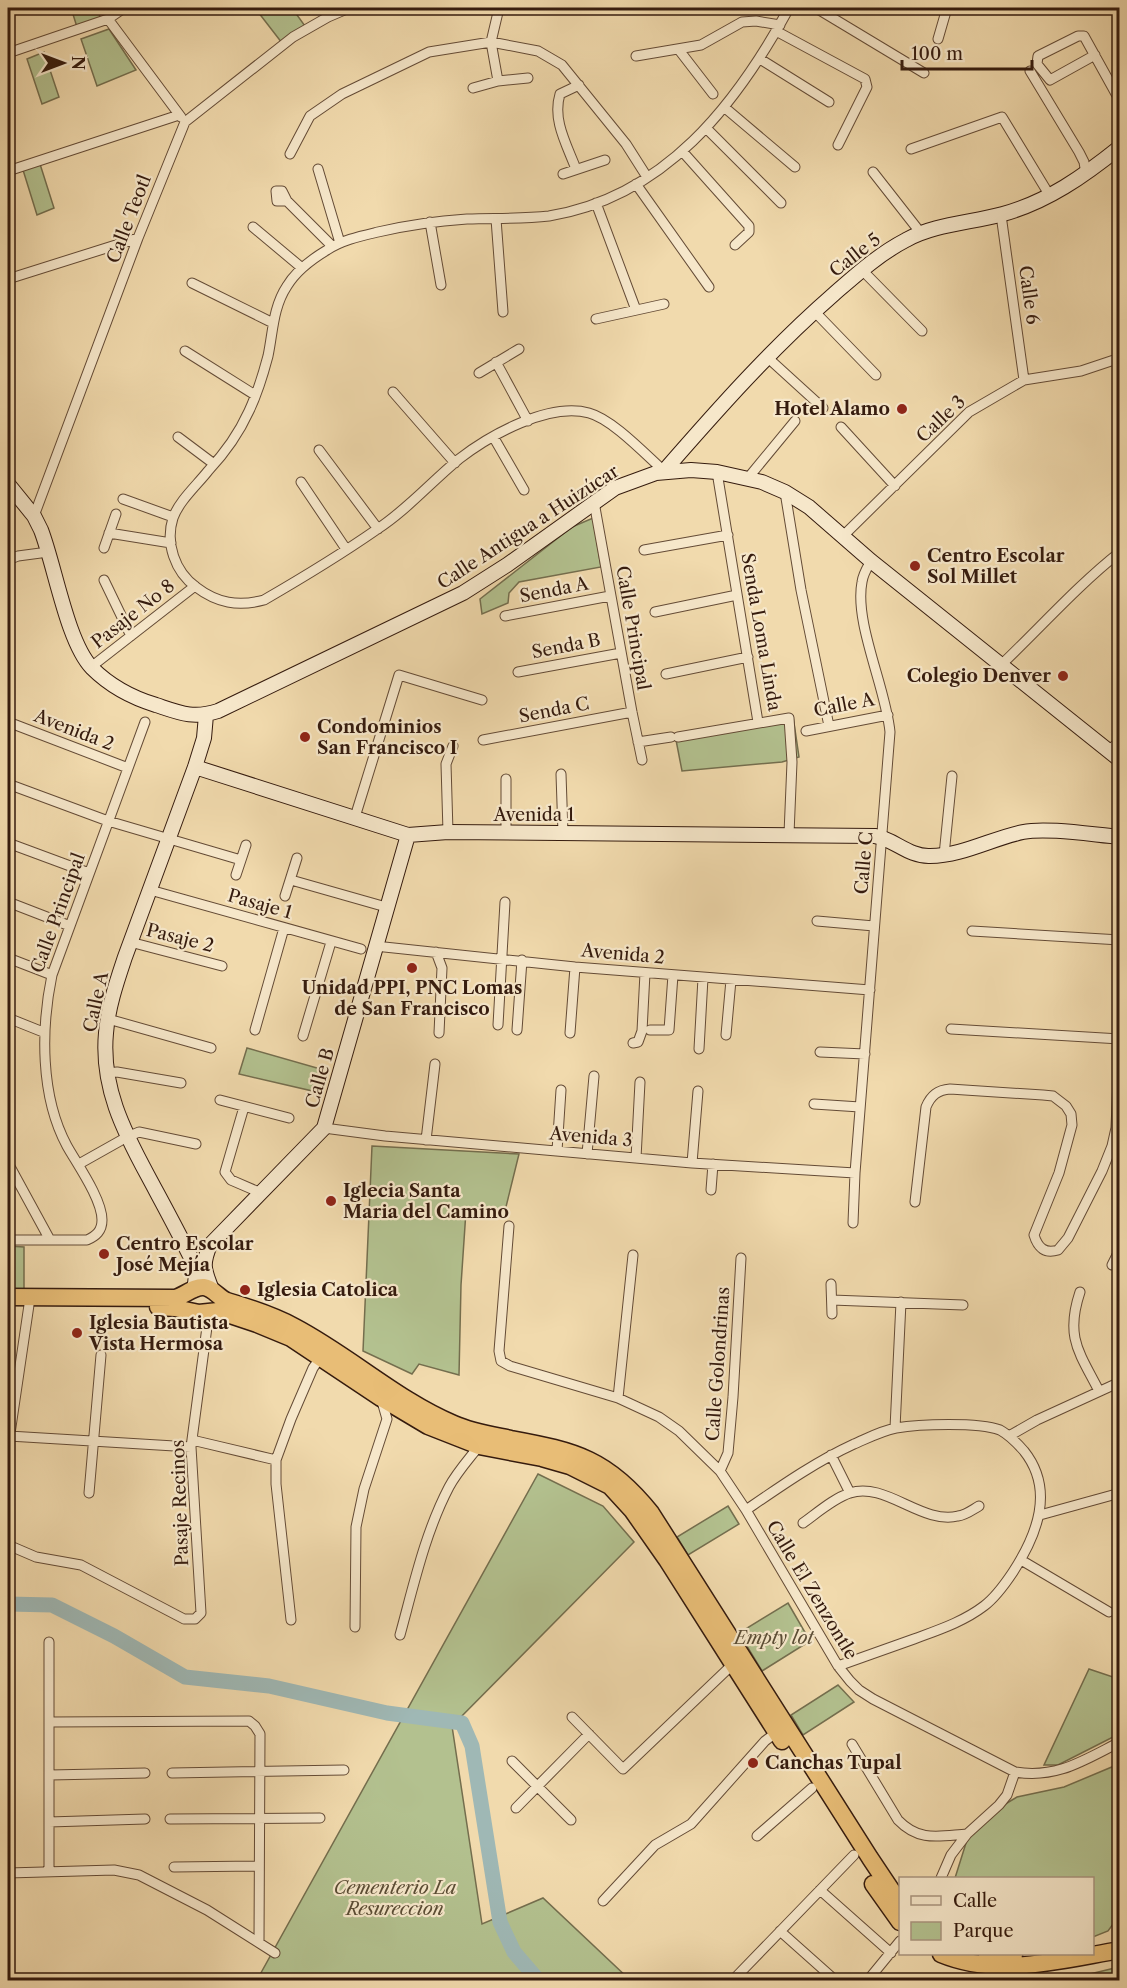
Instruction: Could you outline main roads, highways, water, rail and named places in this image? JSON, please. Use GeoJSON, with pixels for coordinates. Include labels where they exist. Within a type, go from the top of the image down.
{"type":"FeatureCollection","features":[{"type":"Feature","properties":{"kind":"highway"},"geometry":{"type":"LineString","coordinates":[[8,1296],[175,1298],[204,1287],[212,1290],[224,1300],[261,1311],[296,1327],[410,1400],[456,1425],[489,1435],[563,1449],[591,1459],[622,1480],[651,1513],[899,1902]]}},
{"type":"Feature","properties":{"kind":"highway"},"geometry":{"type":"LineString","coordinates":[[209,1312],[214,1303],[212,1290]]}},
{"type":"Feature","properties":{"kind":"highway"},"geometry":{"type":"LineString","coordinates":[[191,1291],[186,1300],[192,1311]]}},
{"type":"Feature","properties":{"kind":"highway"},"geometry":{"type":"LineString","coordinates":[[8,1305],[175,1308],[199,1313],[218,1311],[291,1338],[415,1419],[458,1439],[479,1446],[552,1460],[570,1466],[610,1486],[632,1509],[650,1535],[854,1855],[899,1921]]}},
{"type":"Feature","properties":{"kind":"highway"},"geometry":{"type":"LineString","coordinates":[[1094,1943],[1119,1939]]}},
{"type":"Feature","properties":{"kind":"highway"},"geometry":{"type":"LineString","coordinates":[[1094,1954],[1119,1950]]}},
{"type":"Feature","properties":{"kind":"highway"},"geometry":{"type":"LineString","coordinates":[[947,1955],[972,1964],[1014,1966],[1089,1955]]}},
{"type":"Feature","properties":{"kind":"highway"},"geometry":{"type":"LineString","coordinates":[[998,1955],[1014,1955]]}},
{"type":"Feature","properties":{"kind":"waterway"},"geometry":{"type":"LineString","coordinates":[[8,1604],[52,1605],[114,1636],[185,1677],[269,1686],[387,1713],[462,1723],[472,1746],[500,1922],[514,1952],[538,1980]]}},
{"type":"Feature","properties":{"kind":"place","name":"Hotel Alamo"},"geometry":{"type":"Point","coordinates":[902,409]}},
{"type":"Feature","properties":{"kind":"place","name":"Centro Escolar Sol Millet"},"geometry":{"type":"Point","coordinates":[915,566]}},
{"type":"Feature","properties":{"kind":"place","name":"Colegio Denver"},"geometry":{"type":"Point","coordinates":[1063,676]}},
{"type":"Feature","properties":{"kind":"place","name":"Condominios San Francisco I"},"geometry":{"type":"Point","coordinates":[305,737]}},
{"type":"Feature","properties":{"kind":"place","name":"Unidad PPI, PNC Lomas de San Francisco"},"geometry":{"type":"Point","coordinates":[412,968]}},
{"type":"Feature","properties":{"kind":"place","name":"Iglecia Santa Maria del Camino"},"geometry":{"type":"Point","coordinates":[331,1201]}},
{"type":"Feature","properties":{"kind":"place","name":"Centro Escolar José Mejía"},"geometry":{"type":"Point","coordinates":[104,1254]}},
{"type":"Feature","properties":{"kind":"place","name":"Iglesia Catolica"},"geometry":{"type":"Point","coordinates":[245,1290]}},
{"type":"Feature","properties":{"kind":"place","name":"Iglesia Bautista Vista Hermosa"},"geometry":{"type":"Point","coordinates":[77,1333]}},
{"type":"Feature","properties":{"kind":"place","name":"Canchas Tupal"},"geometry":{"type":"Point","coordinates":[753,1763]}},
{"type":"Feature","properties":{"kind":"park label","name":"Empty lot"},"geometry":{"type":"Point","coordinates":[774,1638]}},
{"type":"Feature","properties":{"kind":"park label","name":"Cementerio La Resureccion"},"geometry":{"type":"Point","coordinates":[395,1898]}}]}
